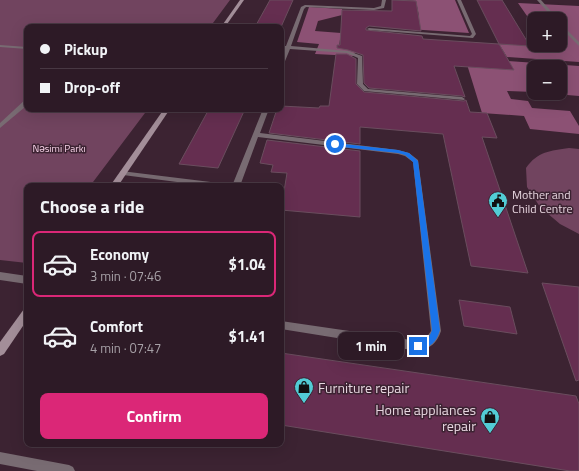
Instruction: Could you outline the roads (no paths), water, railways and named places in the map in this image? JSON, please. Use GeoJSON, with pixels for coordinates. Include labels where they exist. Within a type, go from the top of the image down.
{"type":"FeatureCollection","features":[{"type":"Feature","properties":{"kind":"main road"},"geometry":{"type":"LineString","coordinates":[[225,24],[242,0]]}},
{"type":"Feature","properties":{"kind":"main road"},"geometry":{"type":"LineString","coordinates":[[116,183],[165,112]]}},
{"type":"Feature","properties":{"kind":"main road"},"geometry":{"type":"LineString","coordinates":[[0,351],[24,316]]}},
{"type":"Feature","properties":{"kind":"street"},"geometry":{"type":"LineString","coordinates":[[284,58],[302,8],[305,6],[374,9],[383,6],[384,0]]}},
{"type":"Feature","properties":{"kind":"street"},"geometry":{"type":"LineString","coordinates":[[369,29],[467,37],[473,36],[474,34],[459,0]]}},
{"type":"Feature","properties":{"kind":"street"},"geometry":{"type":"LineString","coordinates":[[539,0],[550,12]]}},
{"type":"Feature","properties":{"kind":"street"},"geometry":{"type":"LineString","coordinates":[[567,32],[579,45]]}},
{"type":"Feature","properties":{"kind":"street"},"geometry":{"type":"LineString","coordinates":[[0,46],[24,48]]}},
{"type":"Feature","properties":{"kind":"street"},"geometry":{"type":"LineString","coordinates":[[284,47],[338,51],[356,54],[360,57],[361,62],[360,84],[366,90],[462,98]]}},
{"type":"Feature","properties":{"kind":"street"},"geometry":{"type":"LineString","coordinates":[[0,126],[24,104]]}},
{"type":"Feature","properties":{"kind":"street"},"geometry":{"type":"LineString","coordinates":[[237,183],[265,112]]}},
{"type":"Feature","properties":{"kind":"street"},"geometry":{"type":"LineString","coordinates":[[257,135],[398,152],[412,157],[416,161],[436,330],[434,338],[428,344],[418,346],[284,324]]}},
{"type":"Feature","properties":{"kind":"street"},"geometry":{"type":"LineString","coordinates":[[123,173],[203,183]]}},
{"type":"Feature","properties":{"kind":"street"},"geometry":{"type":"LineString","coordinates":[[0,276],[24,280]]}},
{"type":"Feature","properties":{"kind":"street"},"geometry":{"type":"LineString","coordinates":[[0,458],[69,471]]}},
{"type":"Feature","properties":{"kind":"place","name":"Mother and Child Centre"},"geometry":{"type":"Point","coordinates":[498,218]}},
{"type":"Feature","properties":{"kind":"place","name":"Furniture repair"},"geometry":{"type":"Point","coordinates":[304,404]}},
{"type":"Feature","properties":{"kind":"place","name":"Home appliances repair"},"geometry":{"type":"Point","coordinates":[490,434]}},
{"type":"Feature","properties":{"kind":"park label","name":"Nəsimi Parkı"},"geometry":{"type":"Point","coordinates":[59,148]}}]}
